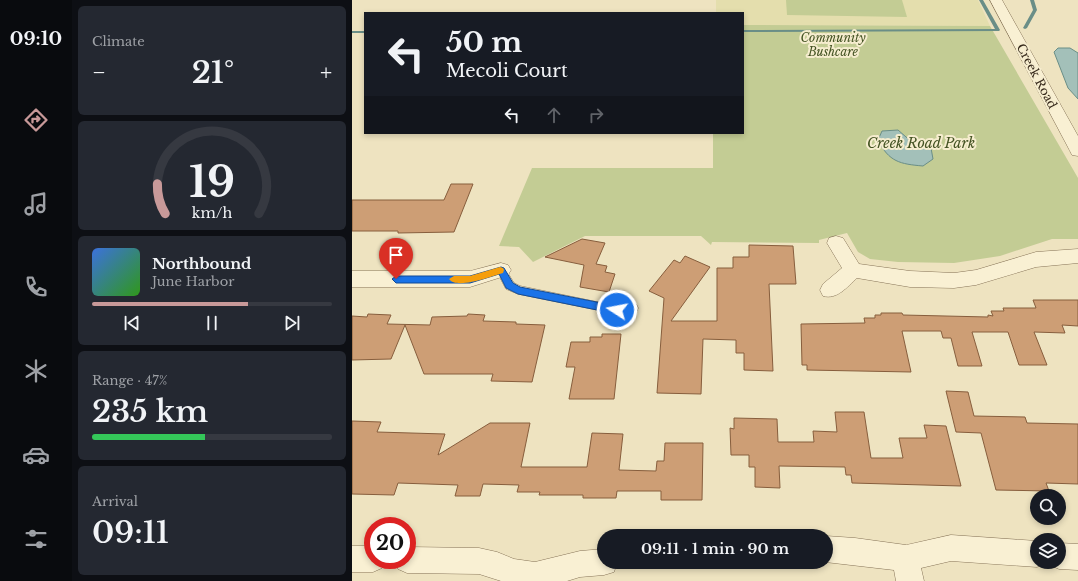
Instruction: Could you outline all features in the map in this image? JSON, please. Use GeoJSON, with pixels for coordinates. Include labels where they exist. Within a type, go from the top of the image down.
{"type":"FeatureCollection","features":[{"type":"Feature","properties":{"kind":"street","name":"Creek Road"},"geometry":{"type":"LineString","coordinates":[[996,0],[1078,151]]}},
{"type":"Feature","properties":{"kind":"street"},"geometry":{"type":"LineString","coordinates":[[836,243],[853,270]]}},
{"type":"Feature","properties":{"kind":"street"},"geometry":{"type":"LineString","coordinates":[[830,290],[853,270],[923,280],[968,279],[1029,261],[1053,257],[1078,256]]}},
{"type":"Feature","properties":{"kind":"street"},"geometry":{"type":"LineString","coordinates":[[352,279],[470,279],[501,270]]}},
{"type":"Feature","properties":{"kind":"street"},"geometry":{"type":"LineString","coordinates":[[833,549],[849,550],[908,570],[952,548],[1030,554]]}},
{"type":"Feature","properties":{"kind":"street"},"geometry":{"type":"LineString","coordinates":[[1066,556],[1078,557]]}},
{"type":"Feature","properties":{"kind":"street"},"geometry":{"type":"LineString","coordinates":[[352,559],[364,559]]}},
{"type":"Feature","properties":{"kind":"street"},"geometry":{"type":"LineString","coordinates":[[416,560],[479,561],[497,565],[512,572],[535,578],[580,564],[597,563]]}},
{"type":"Feature","properties":{"kind":"lane"},"geometry":{"type":"LineString","coordinates":[[501,270],[510,286],[522,291],[617,310],[633,308]]}},
{"type":"Feature","properties":{"kind":"shaded area"},"geometry":{"type":"Polygon","coordinates":[[[716,0],[978,0],[990,26],[744,25],[744,12],[716,12],[716,0]]]}},
{"type":"Feature","properties":{"kind":"green space"},"geometry":{"type":"Polygon","coordinates":[[[786,0],[902,0],[907,17],[787,15],[786,0]]]}},
{"type":"Feature","properties":{"kind":"green space","name":"Creek Road Park"},"geometry":{"type":"Polygon","coordinates":[[[744,25],[990,26],[1078,178],[1078,239],[1052,239],[1000,256],[954,263],[898,262],[870,259],[858,252],[847,233],[819,240],[819,243],[712,242],[711,245],[701,236],[585,236],[533,262],[519,247],[499,246],[532,168],[713,168],[713,134],[744,134],[744,25]]]}},
{"type":"Feature","properties":{"kind":"water"},"geometry":{"type":"Polygon","coordinates":[[[1058,48],[1070,48],[1078,53],[1078,99],[1068,88],[1054,52],[1058,48]]]}},
{"type":"Feature","properties":{"kind":"water"},"geometry":{"type":"Polygon","coordinates":[[[898,130],[913,143],[931,148],[933,159],[923,166],[902,163],[886,153],[878,140],[882,131],[898,130]]]}},
{"type":"Feature","properties":{"kind":"building"},"geometry":{"type":"Polygon","coordinates":[[[451,184],[473,184],[454,232],[398,233],[398,231],[352,231],[352,200],[444,200],[451,184]]]}},
{"type":"Feature","properties":{"kind":"building"},"geometry":{"type":"Polygon","coordinates":[[[582,239],[605,243],[596,264],[607,266],[605,272],[615,274],[609,292],[580,287],[584,265],[545,257],[582,239]]]}},
{"type":"Feature","properties":{"kind":"building"},"geometry":{"type":"Polygon","coordinates":[[[749,245],[793,246],[796,284],[769,284],[773,371],[744,370],[744,353],[736,353],[736,340],[703,339],[701,394],[657,393],[664,298],[649,291],[674,260],[680,263],[685,256],[710,267],[671,321],[717,321],[717,268],[733,268],[733,257],[749,257],[749,245]]]}},
{"type":"Feature","properties":{"kind":"building"},"geometry":{"type":"Polygon","coordinates":[[[1033,300],[1078,300],[1078,326],[1062,325],[1065,333],[1034,332],[1047,365],[1019,365],[1008,332],[972,332],[982,366],[958,366],[951,338],[943,338],[941,331],[902,331],[911,372],[807,370],[807,365],[802,365],[801,324],[865,323],[864,318],[875,318],[875,315],[881,315],[881,313],[988,317],[988,315],[993,316],[991,311],[1004,311],[1003,308],[1036,308],[1033,300]]]}},
{"type":"Feature","properties":{"kind":"building"},"geometry":{"type":"Polygon","coordinates":[[[368,314],[391,315],[387,324],[430,325],[432,317],[467,316],[468,314],[485,315],[483,321],[545,325],[532,382],[491,381],[493,374],[424,374],[405,325],[391,359],[352,360],[352,316],[367,317],[368,314]]]}},
{"type":"Feature","properties":{"kind":"building"},"geometry":{"type":"Polygon","coordinates":[[[602,334],[621,334],[614,399],[569,399],[575,367],[566,367],[571,342],[590,342],[590,337],[602,337],[602,334]]]}},
{"type":"Feature","properties":{"kind":"building"},"geometry":{"type":"Polygon","coordinates":[[[946,391],[968,392],[974,416],[1025,417],[1027,423],[1078,424],[1078,484],[1046,483],[1048,489],[1030,489],[1030,491],[996,490],[981,433],[956,432],[946,391]]]}},
{"type":"Feature","properties":{"kind":"building"},"geometry":{"type":"Polygon","coordinates":[[[835,412],[864,412],[871,458],[903,458],[899,438],[927,438],[924,425],[946,426],[961,486],[852,483],[851,475],[846,475],[845,467],[779,466],[780,488],[755,487],[755,467],[749,467],[749,455],[731,455],[730,428],[734,429],[734,418],[777,419],[778,442],[814,442],[813,431],[837,432],[835,412]]]}},
{"type":"Feature","properties":{"kind":"building"},"geometry":{"type":"Polygon","coordinates":[[[352,421],[381,422],[377,432],[445,434],[438,455],[490,423],[530,423],[521,467],[587,467],[592,433],[623,434],[619,470],[656,471],[657,461],[664,461],[665,443],[703,443],[702,500],[661,500],[661,491],[617,491],[616,498],[583,498],[583,495],[539,495],[540,492],[517,492],[519,485],[483,484],[480,496],[455,496],[458,485],[398,483],[394,495],[352,494],[352,421]]]}},
{"type":"Feature","properties":{"kind":"waterway"},"geometry":{"type":"LineString","coordinates":[[744,31],[998,30],[981,0]]}},
{"type":"Feature","properties":{"kind":"waterway"},"geometry":{"type":"LineString","coordinates":[[1025,28],[1035,10],[1032,0]]}},
{"type":"Feature","properties":{"kind":"waterway"},"geometry":{"type":"LineString","coordinates":[[352,32],[364,32]]}},
{"type":"Feature","properties":{"kind":"slow traffic"},"geometry":{"type":"LineString","coordinates":[[454,279],[470,279],[500,270]]}},
{"type":"Feature","properties":{"kind":"route"},"geometry":{"type":"LineString","coordinates":[[396,279],[470,279],[501,270],[510,286],[518,290],[617,310]]}},
{"type":"Feature","properties":{"kind":"park label","name":"Community Bushcare"},"geometry":{"type":"Point","coordinates":[833,44]}}]}
